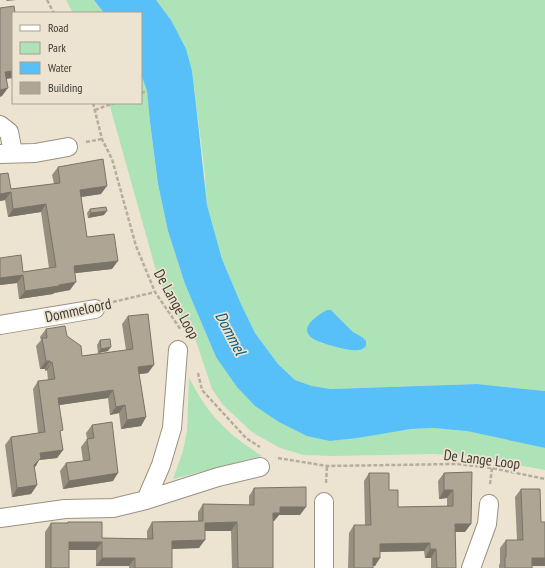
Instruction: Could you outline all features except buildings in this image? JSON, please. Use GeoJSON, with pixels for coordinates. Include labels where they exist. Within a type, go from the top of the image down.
{"type":"FeatureCollection","features":[{"type":"Feature","properties":{"kind":"street"},"geometry":{"type":"LineString","coordinates":[[0,125],[9,132],[6,153],[35,153],[68,147]]}},
{"type":"Feature","properties":{"kind":"street","name":"Dommeloord"},"geometry":{"type":"LineString","coordinates":[[0,325],[95,309]]}},
{"type":"Feature","properties":{"kind":"street"},"geometry":{"type":"LineString","coordinates":[[146,500],[161,465],[172,428],[182,343]]}},
{"type":"Feature","properties":{"kind":"street"},"geometry":{"type":"LineString","coordinates":[[0,518],[65,509],[112,508],[146,500],[266,461]]}},
{"type":"Feature","properties":{"kind":"street"},"geometry":{"type":"LineString","coordinates":[[324,502],[324,568]]}},
{"type":"Feature","properties":{"kind":"street"},"geometry":{"type":"LineString","coordinates":[[471,568],[487,524],[490,504]]}},
{"type":"Feature","properties":{"kind":"path"},"geometry":{"type":"LineString","coordinates":[[47,0],[53,12]]}},
{"type":"Feature","properties":{"kind":"path"},"geometry":{"type":"LineString","coordinates":[[142,93],[147,91]]}},
{"type":"Feature","properties":{"kind":"path","name":"De Lange Loop"},"geometry":{"type":"LineString","coordinates":[[93,104],[102,139],[112,159],[136,246],[155,292],[182,343]]}},
{"type":"Feature","properties":{"kind":"path"},"geometry":{"type":"LineString","coordinates":[[95,110],[111,104]]}},
{"type":"Feature","properties":{"kind":"path","name":"Dommeloord"},"geometry":{"type":"LineString","coordinates":[[95,309],[100,306],[155,292]]}},
{"type":"Feature","properties":{"kind":"path"},"geometry":{"type":"LineString","coordinates":[[197,370],[202,390],[246,438],[265,450]]}},
{"type":"Feature","properties":{"kind":"path","name":"De Lange Loop"},"geometry":{"type":"LineString","coordinates":[[266,461],[278,458],[327,466],[457,464],[492,468],[545,479]]}},
{"type":"Feature","properties":{"kind":"green space"},"geometry":{"type":"Polygon","coordinates":[[[66,0],[94,0],[103,12],[72,12],[66,0]]]}},
{"type":"Feature","properties":{"kind":"green space"},"geometry":{"type":"Polygon","coordinates":[[[156,0],[545,0],[545,391],[477,384],[331,389],[312,386],[295,380],[278,364],[255,333],[222,259],[207,205],[204,166],[192,71],[171,20],[156,0]],[[331,310],[320,343],[357,350],[362,337],[353,332],[331,310]]]}},
{"type":"Feature","properties":{"kind":"green space"},"geometry":{"type":"Polygon","coordinates":[[[142,77],[147,91],[158,184],[168,231],[185,284],[216,357],[330,441],[408,429],[448,428],[490,435],[545,448],[545,470],[475,457],[434,454],[333,456],[304,455],[280,448],[252,432],[223,405],[212,389],[196,341],[170,305],[157,274],[109,104],[142,104],[142,77]]]}},
{"type":"Feature","properties":{"kind":"green space"},"geometry":{"type":"Polygon","coordinates":[[[189,377],[196,391],[211,413],[238,439],[262,456],[173,479],[183,451],[187,431],[189,377]]]}},
{"type":"Feature","properties":{"kind":"water","name":"Dommel"},"geometry":{"type":"Polygon","coordinates":[[[94,0],[156,0],[171,20],[186,49],[192,71],[207,205],[222,259],[255,333],[278,364],[295,380],[312,386],[331,389],[477,384],[545,391],[545,448],[467,431],[434,428],[411,429],[330,441],[307,436],[279,422],[255,406],[237,387],[216,357],[185,284],[168,231],[158,184],[147,91],[142,77],[142,12],[103,12],[94,0]]]}},
{"type":"Feature","properties":{"kind":"water"},"geometry":{"type":"Polygon","coordinates":[[[327,310],[331,310],[353,332],[362,337],[366,341],[366,346],[361,350],[349,350],[323,343],[310,336],[307,332],[311,322],[327,310]]]}}]}
